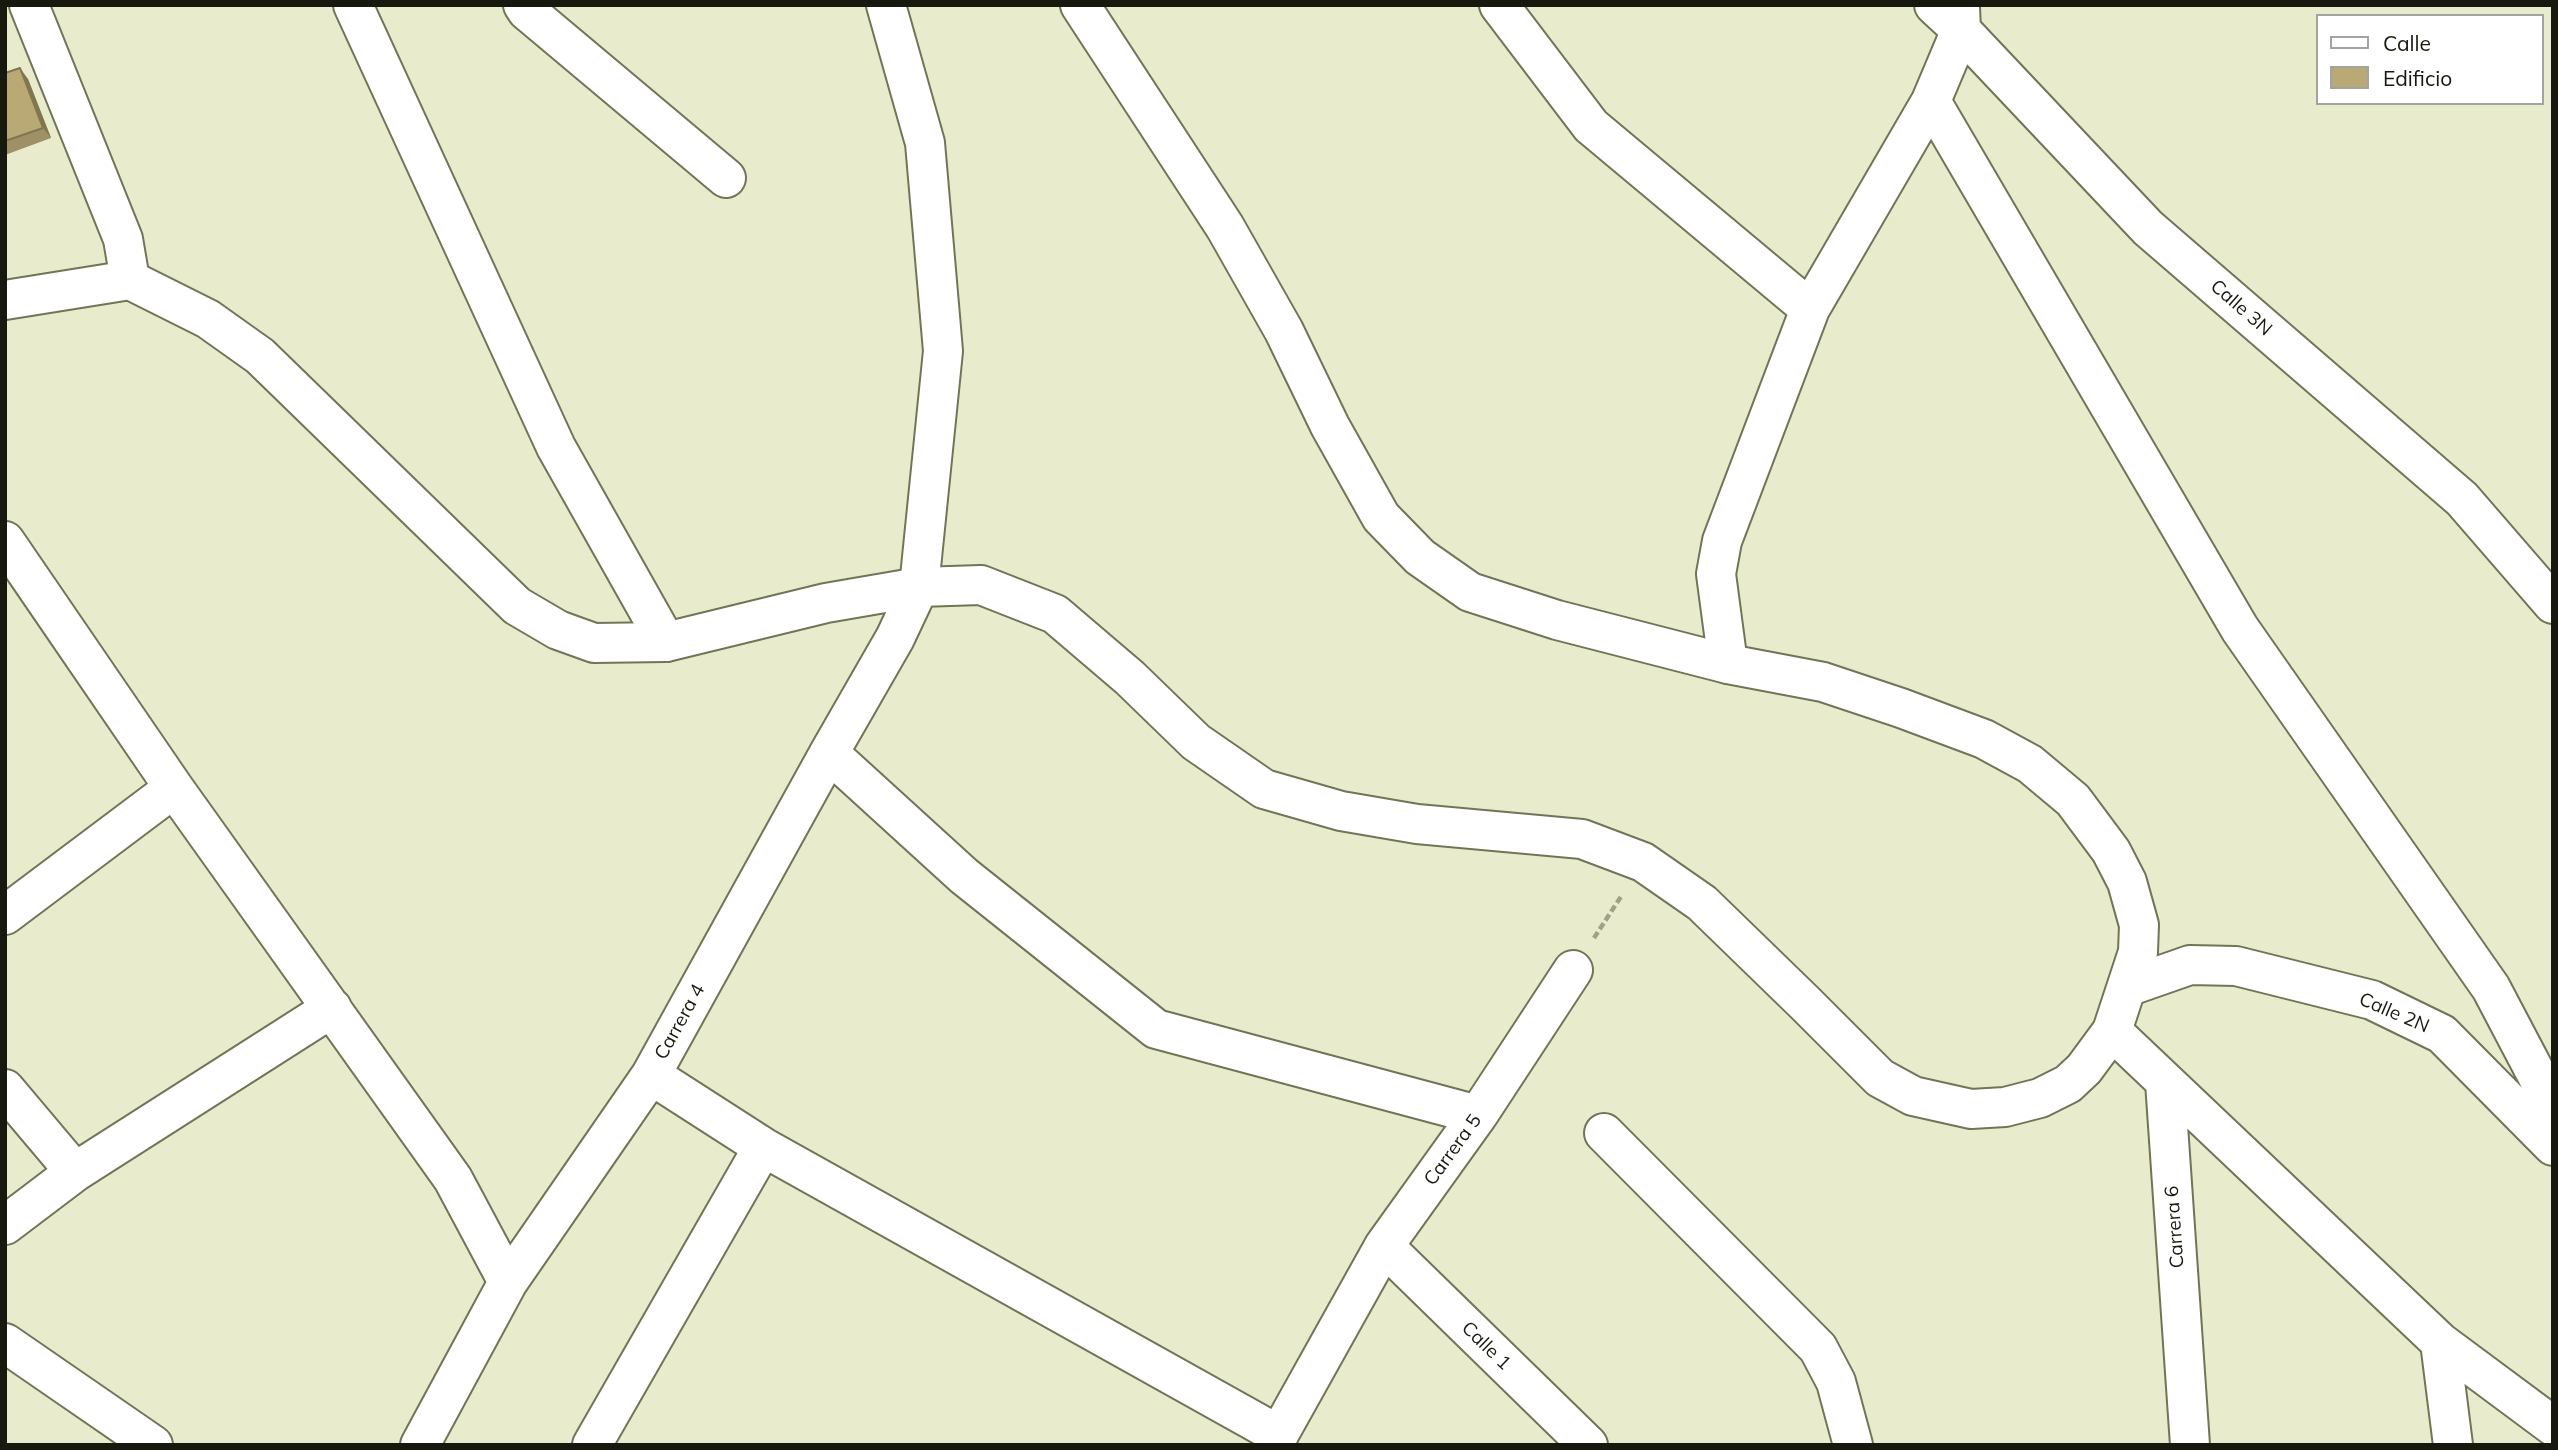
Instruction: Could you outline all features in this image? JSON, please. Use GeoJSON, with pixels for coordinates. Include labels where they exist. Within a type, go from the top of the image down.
{"type":"FeatureCollection","features":[{"type":"Feature","properties":{"kind":"street"},"geometry":{"type":"LineString","coordinates":[[30,5],[123,239],[130,280]]}},
{"type":"Feature","properties":{"kind":"street"},"geometry":{"type":"LineString","coordinates":[[353,5],[556,447],[666,642]]}},
{"type":"Feature","properties":{"kind":"street"},"geometry":{"type":"LineString","coordinates":[[523,5],[726,178]]}},
{"type":"Feature","properties":{"kind":"street","name":"Carrera 4"},"geometry":{"type":"LineString","coordinates":[[420,1445],[508,1282],[651,1075],[895,638],[919,587],[943,351],[925,143],[886,5]]}},
{"type":"Feature","properties":{"kind":"street"},"geometry":{"type":"LineString","coordinates":[[5,300],[130,280],[208,319],[260,356],[517,606],[558,630],[594,643],[666,642],[826,603],[919,587],[981,585],[1055,614],[1130,678],[1196,742],[1264,789],[1341,811],[1417,824],[1582,839],[1643,862],[1702,903],[1880,1078],[1913,1096],[1971,1109],[2005,1107],[2040,1098],[2076,1077],[2112,1031],[2138,952],[2139,925],[2127,882],[2111,851],[2073,800],[2030,764],[1984,739],[1822,682],[1728,664],[1557,620],[1470,592],[1420,557],[1381,517],[1330,426],[1284,331],[1224,227],[1080,5]]}},
{"type":"Feature","properties":{"kind":"street"},"geometry":{"type":"LineString","coordinates":[[1499,5],[1591,126],[1810,309]]}},
{"type":"Feature","properties":{"kind":"street"},"geometry":{"type":"LineString","coordinates":[[1728,664],[1716,574],[1722,541],[1810,309],[1931,101],[1952,13]]}},
{"type":"Feature","properties":{"kind":"street","name":"Calle 3N"},"geometry":{"type":"LineString","coordinates":[[1952,13],[2148,228],[2462,499],[2553,604]]}},
{"type":"Feature","properties":{"kind":"street"},"geometry":{"type":"LineString","coordinates":[[1931,101],[2240,629],[2491,988],[2553,1106]]}},
{"type":"Feature","properties":{"kind":"street"},"geometry":{"type":"LineString","coordinates":[[5,541],[174,788],[453,1180],[508,1282]]}},
{"type":"Feature","properties":{"kind":"street"},"geometry":{"type":"LineString","coordinates":[[829,753],[964,876],[1156,1029],[1478,1115]]}},
{"type":"Feature","properties":{"kind":"street"},"geometry":{"type":"LineString","coordinates":[[5,915],[174,788]]}},
{"type":"Feature","properties":{"kind":"street","name":"Calle 2N"},"geometry":{"type":"LineString","coordinates":[[2127,987],[2190,965],[2236,966],[2372,1000],[2442,1034],[2553,1146]]}},
{"type":"Feature","properties":{"kind":"street","name":"Carrera 5"},"geometry":{"type":"LineString","coordinates":[[1276,1440],[1384,1246],[1478,1115],[1573,970]]}},
{"type":"Feature","properties":{"kind":"street"},"geometry":{"type":"LineString","coordinates":[[5,1225],[75,1172],[332,1008]]}},
{"type":"Feature","properties":{"kind":"street"},"geometry":{"type":"LineString","coordinates":[[2112,1031],[2440,1342],[2553,1426]]}},
{"type":"Feature","properties":{"kind":"street"},"geometry":{"type":"LineString","coordinates":[[651,1075],[763,1147],[1276,1440]]}},
{"type":"Feature","properties":{"kind":"street","name":"Carrera 6"},"geometry":{"type":"LineString","coordinates":[[2165,1082],[2190,1445]]}},
{"type":"Feature","properties":{"kind":"street"},"geometry":{"type":"LineString","coordinates":[[5,1088],[75,1172]]}},
{"type":"Feature","properties":{"kind":"street"},"geometry":{"type":"LineString","coordinates":[[1604,1133],[1818,1348],[1836,1382],[1853,1445]]}},
{"type":"Feature","properties":{"kind":"street"},"geometry":{"type":"LineString","coordinates":[[592,1445],[763,1147]]}},
{"type":"Feature","properties":{"kind":"street","name":"Calle 1"},"geometry":{"type":"LineString","coordinates":[[1384,1246],[1588,1445]]}},
{"type":"Feature","properties":{"kind":"street"},"geometry":{"type":"LineString","coordinates":[[2440,1342],[2453,1445]]}},
{"type":"Feature","properties":{"kind":"street"},"geometry":{"type":"LineString","coordinates":[[5,1343],[153,1445]]}},
{"type":"Feature","properties":{"kind":"path"},"geometry":{"type":"LineString","coordinates":[[1573,970],[1643,862]]}},
{"type":"Feature","properties":{"kind":"building"},"geometry":{"type":"Polygon","coordinates":[[[20,68],[43,128],[5,141],[5,73],[20,68]]]}}]}
